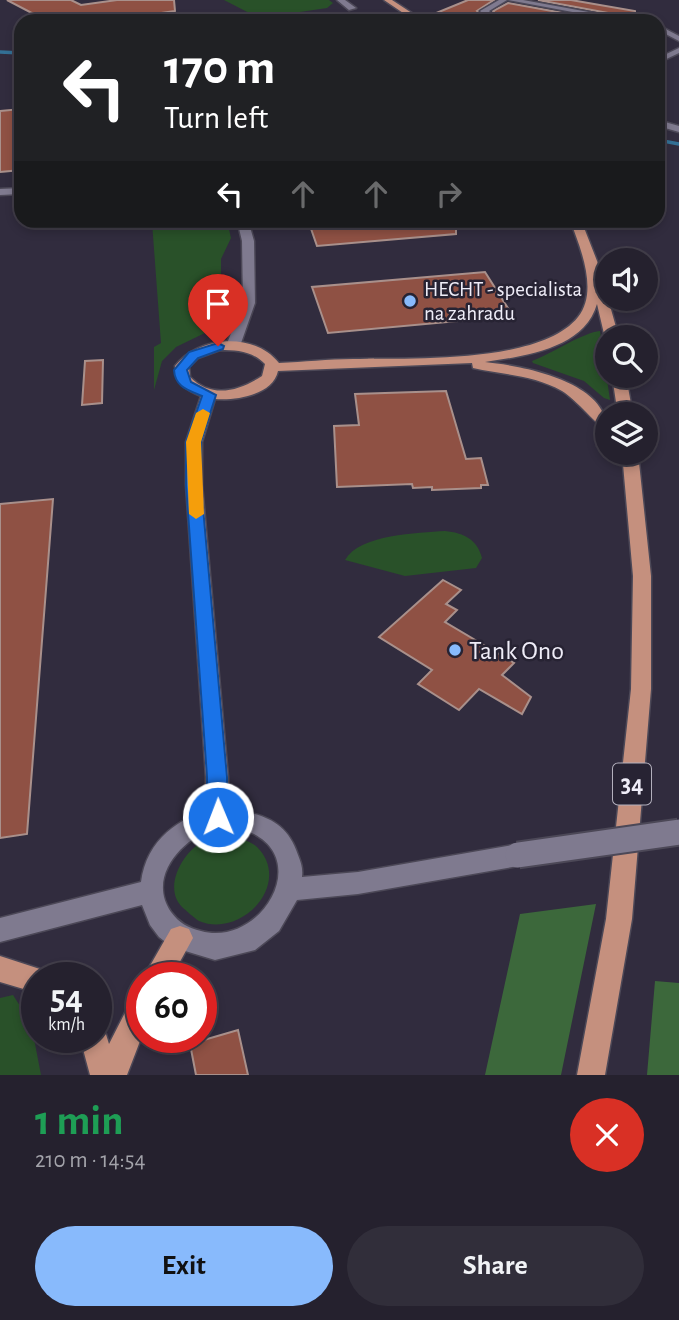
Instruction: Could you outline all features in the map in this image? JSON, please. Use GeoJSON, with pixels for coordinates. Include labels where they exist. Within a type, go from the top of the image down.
{"type":"FeatureCollection","features":[{"type":"Feature","properties":{"kind":"main road"},"geometry":{"type":"LineString","coordinates":[[387,0],[409,14]]}},
{"type":"Feature","properties":{"kind":"main road"},"geometry":{"type":"LineString","coordinates":[[578,228],[593,266],[609,325]]}},
{"type":"Feature","properties":{"kind":"main road"},"geometry":{"type":"LineString","coordinates":[[273,367],[447,361],[513,354],[567,335],[585,318],[590,307],[593,266]]}},
{"type":"Feature","properties":{"kind":"main road"},"geometry":{"type":"LineString","coordinates":[[233,346],[258,351],[267,356],[273,367],[269,378],[251,391],[230,395],[209,395],[186,385],[181,377],[185,362],[205,350],[233,346]]}},
{"type":"Feature","properties":{"kind":"main road"},"geometry":{"type":"LineString","coordinates":[[447,361],[509,368],[545,377],[585,399],[595,411]]}},
{"type":"Feature","properties":{"kind":"main road"},"geometry":{"type":"LineString","coordinates":[[209,395],[194,442],[194,485],[218,817]]}},
{"type":"Feature","properties":{"kind":"main road"},"geometry":{"type":"LineString","coordinates":[[624,465],[635,491]]}},
{"type":"Feature","properties":{"kind":"main road","name":"34"},"geometry":{"type":"LineString","coordinates":[[591,1075],[619,919],[642,689],[642,576],[632,465]]}},
{"type":"Feature","properties":{"kind":"main road"},"geometry":{"type":"LineString","coordinates":[[166,962],[180,938]]}},
{"type":"Feature","properties":{"kind":"main road"},"geometry":{"type":"LineString","coordinates":[[0,969],[21,975]]}},
{"type":"Feature","properties":{"kind":"main road"},"geometry":{"type":"LineString","coordinates":[[113,1075],[126,1037]]}},
{"type":"Feature","properties":{"kind":"main road"},"geometry":{"type":"LineString","coordinates":[[98,1053],[104,1075]]}},
{"type":"Feature","properties":{"kind":"street"},"geometry":{"type":"LineString","coordinates":[[340,0],[352,8]]}},
{"type":"Feature","properties":{"kind":"street"},"geometry":{"type":"LineString","coordinates":[[488,14],[484,10],[504,0]]}},
{"type":"Feature","properties":{"kind":"street"},"geometry":{"type":"LineString","coordinates":[[511,0],[593,14]]}},
{"type":"Feature","properties":{"kind":"street"},"geometry":{"type":"LineString","coordinates":[[233,346],[249,303],[248,241],[244,228]]}},
{"type":"Feature","properties":{"kind":"street"},"geometry":{"type":"LineString","coordinates":[[218,817],[248,820],[274,834],[286,850],[291,869],[290,890],[284,907],[257,935],[238,943],[218,946],[198,945],[180,938],[165,925],[155,909],[151,891],[154,870],[163,851],[177,835],[196,823],[218,817]]}},
{"type":"Feature","properties":{"kind":"street"},"geometry":{"type":"LineString","coordinates":[[290,890],[358,883],[518,855],[679,832]]}},
{"type":"Feature","properties":{"kind":"street"},"geometry":{"type":"LineString","coordinates":[[0,930],[151,891]]}},
{"type":"Feature","properties":{"kind":"green space"},"geometry":{"type":"Polygon","coordinates":[[[224,0],[329,0],[333,3],[327,8],[286,14],[251,14],[224,0]]]}},
{"type":"Feature","properties":{"kind":"green space"},"geometry":{"type":"Polygon","coordinates":[[[152,228],[229,228],[231,238],[221,259],[221,292],[226,302],[207,332],[176,347],[162,361],[154,390],[154,347],[161,343],[152,228]]]}},
{"type":"Feature","properties":{"kind":"green space"},"geometry":{"type":"Polygon","coordinates":[[[593,332],[595,388],[608,388],[610,400],[584,381],[532,361],[593,332]]]}},
{"type":"Feature","properties":{"kind":"green space"},"geometry":{"type":"Polygon","coordinates":[[[445,531],[464,535],[477,546],[482,558],[476,568],[405,576],[345,560],[352,551],[376,540],[405,534],[445,531]]]}},
{"type":"Feature","properties":{"kind":"green space"},"geometry":{"type":"Polygon","coordinates":[[[232,836],[255,845],[267,861],[269,876],[266,891],[258,904],[246,915],[231,922],[215,924],[199,921],[176,899],[174,889],[178,869],[190,851],[206,840],[232,836]]]}},
{"type":"Feature","properties":{"kind":"green space"},"geometry":{"type":"Polygon","coordinates":[[[596,904],[561,1075],[485,1075],[520,914],[596,904]]]}},
{"type":"Feature","properties":{"kind":"green space"},"geometry":{"type":"Polygon","coordinates":[[[655,981],[679,983],[679,1075],[647,1075],[655,981]]]}},
{"type":"Feature","properties":{"kind":"green space"},"geometry":{"type":"Polygon","coordinates":[[[13,995],[21,1007],[21,1053],[37,1053],[41,1075],[0,1075],[0,998],[13,995]]]}},
{"type":"Feature","properties":{"kind":"building"},"geometry":{"type":"Polygon","coordinates":[[[7,0],[71,0],[81,5],[117,0],[174,0],[175,11],[154,14],[34,14],[7,0]]]}},
{"type":"Feature","properties":{"kind":"building"},"geometry":{"type":"Polygon","coordinates":[[[468,0],[494,0],[477,11],[480,14],[434,14],[468,0]]]}},
{"type":"Feature","properties":{"kind":"building"},"geometry":{"type":"Polygon","coordinates":[[[538,0],[571,0],[635,11],[635,14],[613,14],[538,0]]]}},
{"type":"Feature","properties":{"kind":"building"},"geometry":{"type":"Polygon","coordinates":[[[508,3],[568,14],[496,14],[493,11],[508,3]]]}},
{"type":"Feature","properties":{"kind":"building"},"geometry":{"type":"Polygon","coordinates":[[[14,110],[14,171],[0,172],[0,111],[14,110]]]}},
{"type":"Feature","properties":{"kind":"building"},"geometry":{"type":"Polygon","coordinates":[[[311,228],[456,228],[456,234],[317,246],[311,228]]]}},
{"type":"Feature","properties":{"kind":"building","name":"HECHT - specialista na zahradu"},"geometry":{"type":"Polygon","coordinates":[[[485,272],[513,316],[328,333],[312,287],[485,272]]]}},
{"type":"Feature","properties":{"kind":"building"},"geometry":{"type":"Polygon","coordinates":[[[103,360],[102,403],[82,405],[85,361],[103,360]]]}},
{"type":"Feature","properties":{"kind":"building"},"geometry":{"type":"Polygon","coordinates":[[[446,391],[466,459],[481,458],[488,485],[481,485],[481,488],[432,490],[432,487],[413,488],[412,484],[337,487],[334,426],[359,425],[355,394],[446,391]]]}},
{"type":"Feature","properties":{"kind":"building"},"geometry":{"type":"Polygon","coordinates":[[[53,499],[27,834],[0,838],[0,504],[53,499]]]}},
{"type":"Feature","properties":{"kind":"building"},"geometry":{"type":"Polygon","coordinates":[[[443,580],[461,590],[446,604],[457,610],[445,622],[514,663],[502,675],[531,697],[522,714],[479,689],[459,710],[418,684],[432,670],[379,637],[443,580]]]}},
{"type":"Feature","properties":{"kind":"building"},"geometry":{"type":"Polygon","coordinates":[[[238,1030],[248,1075],[196,1075],[192,1053],[217,1053],[217,1036],[238,1030]]]}},
{"type":"Feature","properties":{"kind":"waterway"},"geometry":{"type":"LineString","coordinates":[[0,52],[14,53]]}},
{"type":"Feature","properties":{"kind":"waterway"},"geometry":{"type":"LineString","coordinates":[[665,141],[679,144]]}},
{"type":"Feature","properties":{"kind":"slow traffic"},"geometry":{"type":"LineString","coordinates":[[196,514],[194,442],[203,413]]}},
{"type":"Feature","properties":{"kind":"place","name":"HECHT - specialista na zahradu"},"geometry":{"type":"Point","coordinates":[410,301]}},
{"type":"Feature","properties":{"kind":"place","name":"Tank Ono"},"geometry":{"type":"Point","coordinates":[455,650]}},
{"type":"Feature","properties":{"kind":"route"},"geometry":{"type":"LineString","coordinates":[[218,346],[193,355],[185,362],[181,377],[186,385],[209,395],[194,442],[194,485],[218,817]]}}]}
